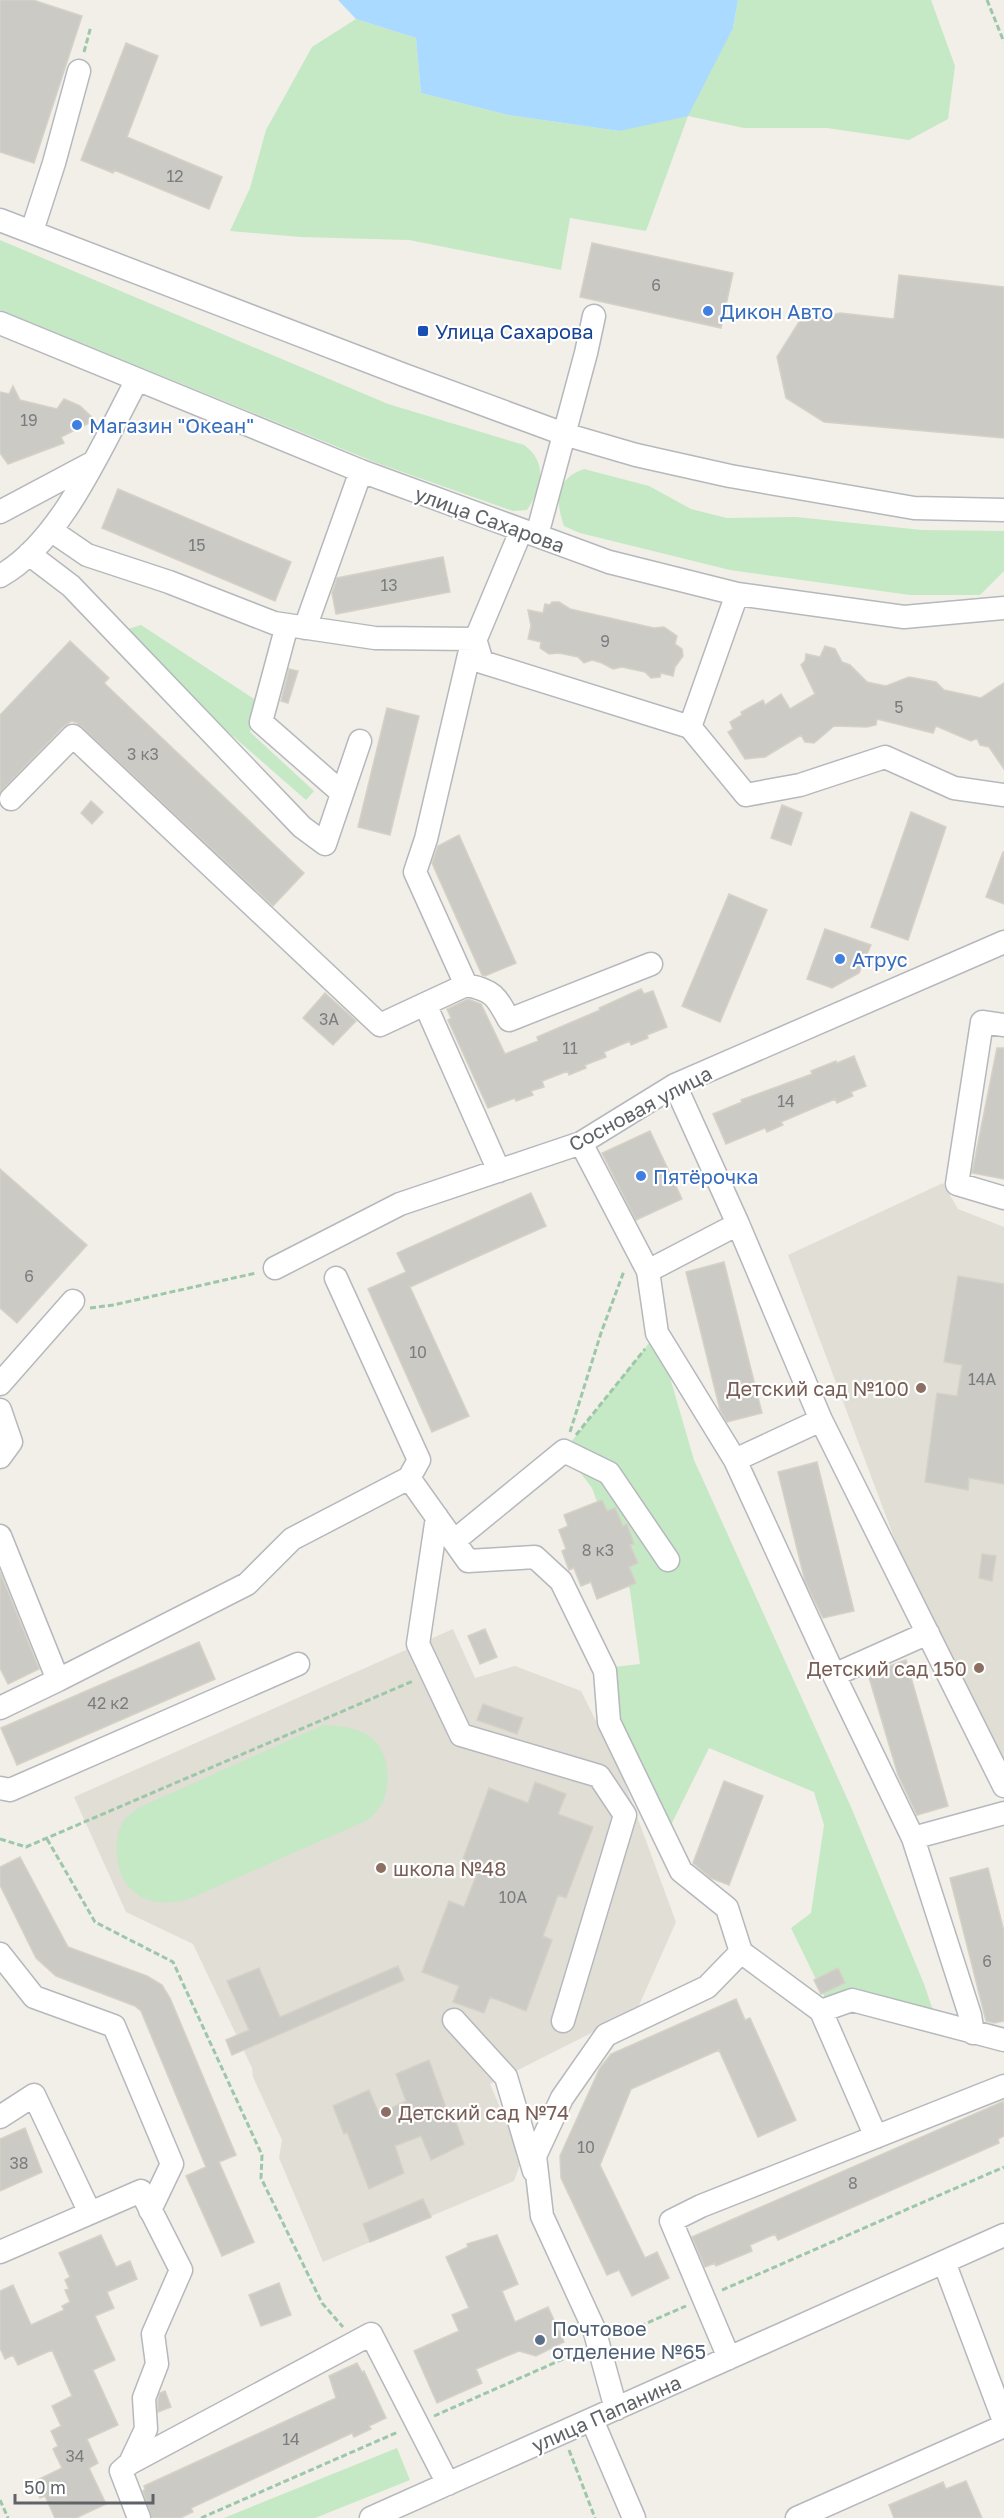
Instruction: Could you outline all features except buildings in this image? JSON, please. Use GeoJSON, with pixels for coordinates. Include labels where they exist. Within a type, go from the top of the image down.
{"type":"FeatureCollection","features":[{"type":"Feature","properties":{"kind":"street"},"geometry":{"type":"LineString","coordinates":[[32,231],[54,163],[79,72]]}},
{"type":"Feature","properties":{"kind":"street"},"geometry":{"type":"LineString","coordinates":[[0,220],[404,375],[564,434],[636,455],[804,490],[914,508],[1004,510]]}},
{"type":"Feature","properties":{"kind":"street"},"geometry":{"type":"LineString","coordinates":[[466,985],[415,872],[426,839],[469,656],[475,639],[529,533],[564,434],[594,316]]}},
{"type":"Feature","properties":{"kind":"street","name":"улица Сахарова"},"geometry":{"type":"LineString","coordinates":[[0,323],[361,471],[609,562],[737,594],[904,617],[1004,608]]}},
{"type":"Feature","properties":{"kind":"street"},"geometry":{"type":"LineString","coordinates":[[0,590],[14,566],[52,531],[93,462],[137,380]]}},
{"type":"Feature","properties":{"kind":"street"},"geometry":{"type":"LineString","coordinates":[[0,512],[93,462]]}},
{"type":"Feature","properties":{"kind":"street"},"geometry":{"type":"LineString","coordinates":[[342,793],[261,722],[296,626],[361,471]]}},
{"type":"Feature","properties":{"kind":"street"},"geometry":{"type":"LineString","coordinates":[[52,531],[87,555],[169,582],[274,623],[375,638],[475,639]]}},
{"type":"Feature","properties":{"kind":"street"},"geometry":{"type":"LineString","coordinates":[[14,566],[71,586],[302,827],[325,844],[360,741]]}},
{"type":"Feature","properties":{"kind":"street"},"geometry":{"type":"LineString","coordinates":[[690,727],[737,594]]}},
{"type":"Feature","properties":{"kind":"street"},"geometry":{"type":"LineString","coordinates":[[475,639],[482,662],[690,727],[746,795],[800,786],[885,757],[954,788],[1004,795]]}},
{"type":"Feature","properties":{"kind":"street"},"geometry":{"type":"LineString","coordinates":[[12,799],[73,736],[380,1025],[466,985],[484,988],[496,996],[509,1020],[651,964]]}},
{"type":"Feature","properties":{"kind":"street","name":"Сосновая улица"},"geometry":{"type":"LineString","coordinates":[[275,1268],[400,1204],[581,1143],[675,1085],[1004,942]]}},
{"type":"Feature","properties":{"kind":"street"},"geometry":{"type":"LineString","coordinates":[[425,1004],[499,1171]]}},
{"type":"Feature","properties":{"kind":"street"},"geometry":{"type":"LineString","coordinates":[[1004,1024],[982,1022],[957,1184],[1004,1198]]}},
{"type":"Feature","properties":{"kind":"street"},"geometry":{"type":"LineString","coordinates":[[675,1085],[738,1224],[821,1420],[1004,1786]]}},
{"type":"Feature","properties":{"kind":"street"},"geometry":{"type":"LineString","coordinates":[[581,1143],[648,1271],[657,1333],[735,1460],[834,1675],[913,1838],[970,2014],[973,2033]]}},
{"type":"Feature","properties":{"kind":"street"},"geometry":{"type":"LineString","coordinates":[[648,1271],[738,1224]]}},
{"type":"Feature","properties":{"kind":"street"},"geometry":{"type":"LineString","coordinates":[[0,1708],[247,1584],[292,1539],[409,1478],[419,1460],[336,1278]]}},
{"type":"Feature","properties":{"kind":"street"},"geometry":{"type":"LineString","coordinates":[[0,1384],[69,1306]]}},
{"type":"Feature","properties":{"kind":"street"},"geometry":{"type":"LineString","coordinates":[[0,1410],[11,1442],[0,1457]]}},
{"type":"Feature","properties":{"kind":"street"},"geometry":{"type":"LineString","coordinates":[[735,1460],[821,1420]]}},
{"type":"Feature","properties":{"kind":"street"},"geometry":{"type":"LineString","coordinates":[[454,1541],[564,1451],[609,1473],[668,1560]]}},
{"type":"Feature","properties":{"kind":"street"},"geometry":{"type":"LineString","coordinates":[[409,1478],[468,1561],[535,1557],[561,1581],[605,1671],[609,1722],[681,1871],[727,1908],[741,1952],[821,2011],[876,2137]]}},
{"type":"Feature","properties":{"kind":"street"},"geometry":{"type":"LineString","coordinates":[[437,1517],[418,1644],[461,1735],[599,1776],[625,1815],[563,2021]]}},
{"type":"Feature","properties":{"kind":"street"},"geometry":{"type":"LineString","coordinates":[[0,1536],[58,1680]]}},
{"type":"Feature","properties":{"kind":"street"},"geometry":{"type":"LineString","coordinates":[[834,1675],[928,1633]]}},
{"type":"Feature","properties":{"kind":"street"},"geometry":{"type":"LineString","coordinates":[[0,1788],[10,1790],[298,1664]]}},
{"type":"Feature","properties":{"kind":"street"},"geometry":{"type":"LineString","coordinates":[[913,1838],[1004,1814]]}},
{"type":"Feature","properties":{"kind":"street"},"geometry":{"type":"LineString","coordinates":[[616,2409],[594,2329],[542,2216],[535,2156],[562,2098],[606,2035],[707,1987],[741,1952]]}},
{"type":"Feature","properties":{"kind":"street"},"geometry":{"type":"LineString","coordinates":[[0,1954],[34,1997],[114,2026],[172,2163],[150,2210]]}},
{"type":"Feature","properties":{"kind":"street"},"geometry":{"type":"LineString","coordinates":[[821,2011],[852,2000],[1004,2040]]}},
{"type":"Feature","properties":{"kind":"street"},"geometry":{"type":"LineString","coordinates":[[454,2020],[506,2077],[539,2189]]}},
{"type":"Feature","properties":{"kind":"street"},"geometry":{"type":"LineString","coordinates":[[729,2358],[671,2221],[701,2205],[1004,2086]]}},
{"type":"Feature","properties":{"kind":"street"},"geometry":{"type":"LineString","coordinates":[[0,2117],[34,2095],[90,2213]]}},
{"type":"Feature","properties":{"kind":"street"},"geometry":{"type":"LineString","coordinates":[[0,2252],[141,2191],[181,2270],[153,2334],[157,2364],[144,2398],[146,2430],[130,2463]]}},
{"type":"Feature","properties":{"kind":"street","name":"улица Папанина"},"geometry":{"type":"LineString","coordinates":[[371,2518],[395,2513],[448,2484],[1004,2235]]}},
{"type":"Feature","properties":{"kind":"street"},"geometry":{"type":"LineString","coordinates":[[944,2262],[1004,2421]]}},
{"type":"Feature","properties":{"kind":"street"},"geometry":{"type":"LineString","coordinates":[[139,2518],[121,2471],[130,2463],[371,2334],[448,2484]]}},
{"type":"Feature","properties":{"kind":"street"},"geometry":{"type":"LineString","coordinates":[[592,2420],[634,2518]]}},
{"type":"Feature","properties":{"kind":"street"},"geometry":{"type":"LineString","coordinates":[[797,2518],[1004,2426]]}},
{"type":"Feature","properties":{"kind":"path"},"geometry":{"type":"LineString","coordinates":[[987,0],[1004,42]]}},
{"type":"Feature","properties":{"kind":"path"},"geometry":{"type":"LineString","coordinates":[[79,72],[91,26]]}},
{"type":"Feature","properties":{"kind":"path"},"geometry":{"type":"LineString","coordinates":[[564,1451],[601,1334],[634,1244]]}},
{"type":"Feature","properties":{"kind":"path"},"geometry":{"type":"LineString","coordinates":[[69,1306],[113,1305],[275,1268]]}},
{"type":"Feature","properties":{"kind":"path"},"geometry":{"type":"LineString","coordinates":[[564,1451],[657,1333]]}},
{"type":"Feature","properties":{"kind":"path"},"geometry":{"type":"LineString","coordinates":[[0,1839],[26,1847],[47,1839],[431,1673]]}},
{"type":"Feature","properties":{"kind":"path"},"geometry":{"type":"LineString","coordinates":[[47,1839],[95,1922],[173,1962],[262,2155],[261,2178],[322,2303],[356,2342]]}},
{"type":"Feature","properties":{"kind":"path"},"geometry":{"type":"LineString","coordinates":[[562,2433],[595,2518]]}},
{"type":"Feature","properties":{"kind":"path"},"geometry":{"type":"LineString","coordinates":[[0,2500],[8,2518]]}},
{"type":"Feature","properties":{"kind":"shaded area","name":"Детский сад №100"},"geometry":{"type":"Polygon","coordinates":[[[943,1183],[958,1209],[1004,1227],[1004,1773],[904,1564],[788,1255],[943,1183]]]}},
{"type":"Feature","properties":{"kind":"shaded area","name":"школа №48"},"geometry":{"type":"Polygon","coordinates":[[[453,1629],[475,1678],[515,1666],[581,1691],[618,1765],[676,1922],[637,2010],[490,2084],[522,2159],[514,2181],[323,2262],[279,2158],[282,2140],[253,2077],[252,2068],[193,1944],[126,1912],[74,1797],[453,1629]]]}},
{"type":"Feature","properties":{"kind":"green space"},"geometry":{"type":"Polygon","coordinates":[[[738,0],[931,0],[955,66],[948,119],[909,140],[827,128],[744,128],[688,116],[646,231],[570,218],[561,270],[409,240],[301,237],[230,231],[250,188],[266,130],[312,47],[356,19],[416,38],[421,93],[508,115],[619,131],[733,28],[738,0]]]}},
{"type":"Feature","properties":{"kind":"green space"},"geometry":{"type":"Polygon","coordinates":[[[0,240],[388,404],[524,445],[537,459],[539,467],[539,484],[532,502],[527,510],[513,511],[377,463],[0,310],[0,240]]]}},
{"type":"Feature","properties":{"kind":"green space"},"geometry":{"type":"Polygon","coordinates":[[[584,469],[649,486],[691,509],[727,518],[796,517],[922,530],[1004,531],[1004,571],[980,595],[910,595],[730,570],[580,533],[564,526],[559,508],[560,492],[568,478],[584,469]]]}},
{"type":"Feature","properties":{"kind":"green space"},"geometry":{"type":"Polygon","coordinates":[[[141,625],[257,701],[250,732],[314,791],[306,800],[218,723],[122,631],[141,625]]]}},
{"type":"Feature","properties":{"kind":"green space"},"geometry":{"type":"Polygon","coordinates":[[[657,1333],[694,1460],[851,1807],[924,1984],[938,2025],[924,2031],[828,2004],[791,1928],[811,1913],[824,1825],[814,1792],[709,1748],[666,1835],[635,1778],[605,1668],[640,1664],[630,1590],[592,1488],[564,1451],[657,1333]]]}},
{"type":"Feature","properties":{"kind":"green space"},"geometry":{"type":"Polygon","coordinates":[[[323,1725],[362,1732],[373,1739],[382,1752],[388,1778],[386,1795],[381,1807],[368,1820],[196,1896],[182,1900],[156,1902],[134,1892],[126,1883],[120,1871],[117,1856],[118,1838],[124,1820],[138,1808],[323,1725]]]}},
{"type":"Feature","properties":{"kind":"green space"},"geometry":{"type":"Polygon","coordinates":[[[397,2448],[410,2480],[315,2518],[224,2518],[397,2448]]]}},
{"type":"Feature","properties":{"kind":"water"},"geometry":{"type":"Polygon","coordinates":[[[338,0],[738,0],[733,28],[688,116],[619,131],[508,115],[421,93],[416,38],[356,19],[338,0]]]}},
{"type":"Feature","properties":{"kind":"place","name":"Дикон Авто"},"geometry":{"type":"Point","coordinates":[708,311]}},
{"type":"Feature","properties":{"kind":"place","name":"Улица Сахарова"},"geometry":{"type":"Point","coordinates":[423,331]}},
{"type":"Feature","properties":{"kind":"place","name":"Магазин \"Океан\""},"geometry":{"type":"Point","coordinates":[77,425]}},
{"type":"Feature","properties":{"kind":"place","name":"Атрус"},"geometry":{"type":"Point","coordinates":[840,959]}},
{"type":"Feature","properties":{"kind":"place","name":"Пятёрочка"},"geometry":{"type":"Point","coordinates":[641,1176]}},
{"type":"Feature","properties":{"kind":"place","name":"Детский сад №100"},"geometry":{"type":"Point","coordinates":[921,1388]}},
{"type":"Feature","properties":{"kind":"place","name":"Детский сад 150"},"geometry":{"type":"Point","coordinates":[979,1668]}},
{"type":"Feature","properties":{"kind":"place","name":"школа №48"},"geometry":{"type":"Point","coordinates":[381,1868]}},
{"type":"Feature","properties":{"kind":"place","name":"Детский сад №74"},"geometry":{"type":"Point","coordinates":[386,2112]}},
{"type":"Feature","properties":{"kind":"place","name":"Почтовое отделение №65"},"geometry":{"type":"Point","coordinates":[540,2340]}}]}
